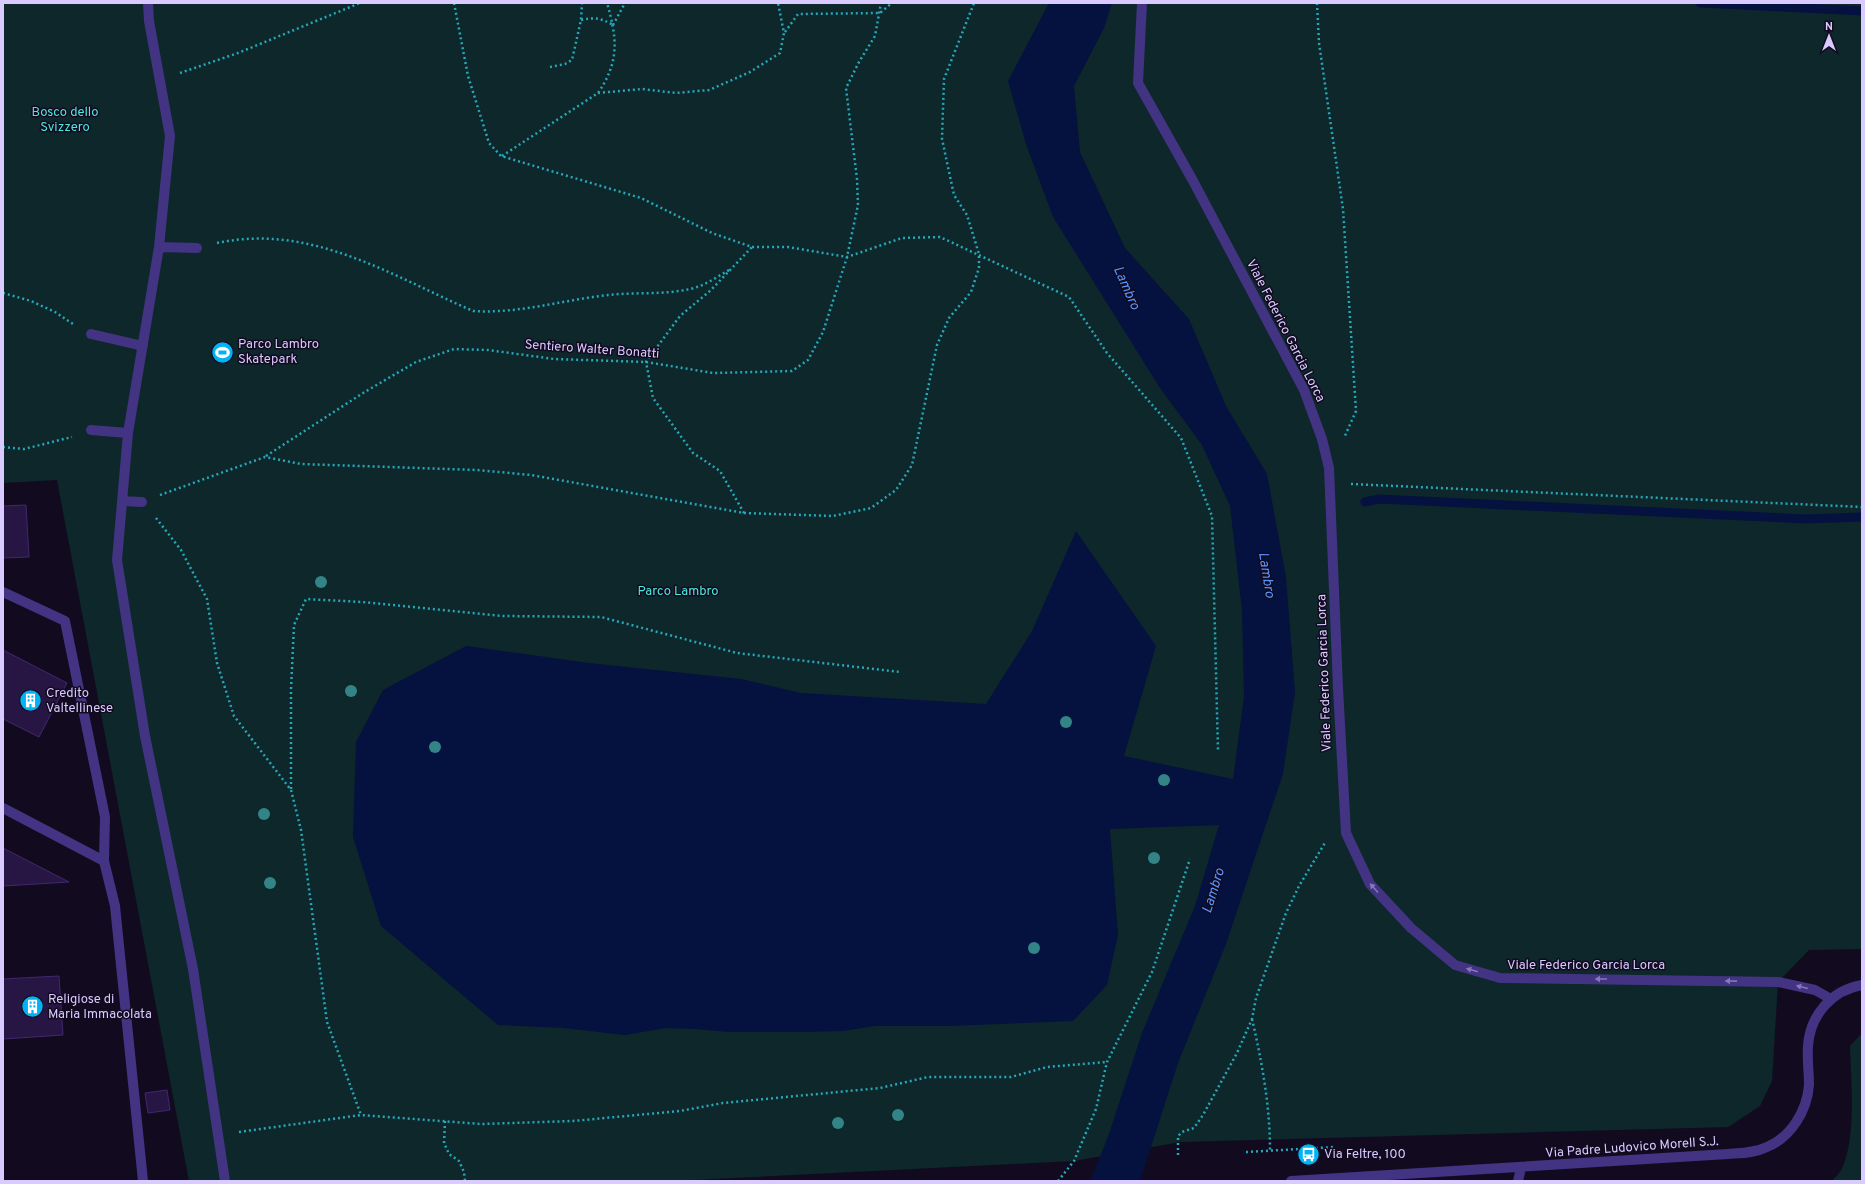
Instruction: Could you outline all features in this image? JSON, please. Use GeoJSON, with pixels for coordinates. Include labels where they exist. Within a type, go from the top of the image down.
{"type":"FeatureCollection","features":[{"type":"Feature","properties":{"kind":"street"},"geometry":{"type":"LineString","coordinates":[[148,3],[149,21],[170,136],[159,247],[128,433],[117,560],[145,736],[193,969],[225,1181]]}},
{"type":"Feature","properties":{"kind":"street","name":"Viale Federico Garcia Lorca"},"geometry":{"type":"LineString","coordinates":[[1142,3],[1138,83],[1192,180],[1304,390],[1322,438],[1329,468],[1330,483],[1338,688],[1346,833],[1370,884],[1411,928],[1455,965],[1500,978],[1778,982],[1815,990],[1831,999]]}},
{"type":"Feature","properties":{"kind":"street"},"geometry":{"type":"LineString","coordinates":[[159,247],[197,248]]}},
{"type":"Feature","properties":{"kind":"street"},"geometry":{"type":"LineString","coordinates":[[91,334],[143,346]]}},
{"type":"Feature","properties":{"kind":"street"},"geometry":{"type":"LineString","coordinates":[[91,430],[128,433]]}},
{"type":"Feature","properties":{"kind":"street"},"geometry":{"type":"LineString","coordinates":[[122,501],[142,502]]}},
{"type":"Feature","properties":{"kind":"street"},"geometry":{"type":"LineString","coordinates":[[3,592],[65,621],[105,817],[104,861],[115,906],[144,1181]]}},
{"type":"Feature","properties":{"kind":"street"},"geometry":{"type":"LineString","coordinates":[[3,808],[104,861]]}},
{"type":"Feature","properties":{"kind":"street","name":"Via Padre Ludovico Morell S.J."},"geometry":{"type":"LineString","coordinates":[[1291,1181],[1521,1168],[1728,1154],[1753,1152],[1767,1148],[1779,1140],[1794,1126],[1805,1107],[1809,1086],[1808,1045],[1811,1029],[1820,1011],[1831,999],[1845,990],[1862,985]]}},
{"type":"Feature","properties":{"kind":"street"},"geometry":{"type":"LineString","coordinates":[[1518,1181],[1521,1168]]}},
{"type":"Feature","properties":{"kind":"path"},"geometry":{"type":"LineString","coordinates":[[160,79],[238,53],[360,3]]}},
{"type":"Feature","properties":{"kind":"path"},"geometry":{"type":"LineString","coordinates":[[454,3],[468,76],[489,143],[501,156],[641,198],[712,233],[752,247],[788,247],[847,257],[902,238],[940,237],[1068,297],[1107,353],[1181,438],[1212,516],[1218,751]]}},
{"type":"Feature","properties":{"kind":"path"},"geometry":{"type":"LineString","coordinates":[[550,67],[565,64],[572,60],[576,48],[581,20],[582,3]]}},
{"type":"Feature","properties":{"kind":"path"},"geometry":{"type":"LineString","coordinates":[[501,156],[598,93],[605,83],[614,53],[616,39],[607,3]]}},
{"type":"Feature","properties":{"kind":"path"},"geometry":{"type":"LineString","coordinates":[[613,25],[625,3]]}},
{"type":"Feature","properties":{"kind":"path"},"geometry":{"type":"LineString","coordinates":[[598,93],[642,89],[676,93],[709,90],[750,72],[780,53],[784,33],[778,3]]}},
{"type":"Feature","properties":{"kind":"path","name":"Sentiero Walter Bonatti"},"geometry":{"type":"LineString","coordinates":[[142,502],[265,457],[363,393],[410,366],[454,349],[488,350],[554,359],[646,362],[713,373],[792,371],[808,360],[823,332],[847,257],[858,204],[857,179],[846,88],[859,62],[875,36],[881,3]]}},
{"type":"Feature","properties":{"kind":"path"},"geometry":{"type":"LineString","coordinates":[[784,33],[798,14],[880,13],[892,3]]}},
{"type":"Feature","properties":{"kind":"path"},"geometry":{"type":"LineString","coordinates":[[265,457],[301,464],[469,469],[531,475],[744,513],[833,516],[871,508],[896,490],[912,465],[937,345],[949,318],[971,292],[979,268],[979,254],[967,215],[954,195],[942,139],[944,79],[974,3]]}},
{"type":"Feature","properties":{"kind":"path"},"geometry":{"type":"LineString","coordinates":[[1317,3],[1319,43],[1343,209],[1356,412],[1329,468]]}},
{"type":"Feature","properties":{"kind":"path"},"geometry":{"type":"LineString","coordinates":[[581,20],[593,17],[603,19],[613,25]]}},
{"type":"Feature","properties":{"kind":"path"},"geometry":{"type":"LineString","coordinates":[[197,248],[222,242],[252,239],[283,239],[322,246],[376,267],[473,311],[489,312],[513,310],[609,295],[691,289],[711,281],[731,269]]}},
{"type":"Feature","properties":{"kind":"path"},"geometry":{"type":"LineString","coordinates":[[744,513],[720,471],[693,452],[653,398],[646,362],[680,316],[711,290],[752,247]]}},
{"type":"Feature","properties":{"kind":"path"},"geometry":{"type":"LineString","coordinates":[[3,293],[31,301],[55,312],[91,334]]}},
{"type":"Feature","properties":{"kind":"path"},"geometry":{"type":"LineString","coordinates":[[3,447],[24,448],[61,441],[91,430]]}},
{"type":"Feature","properties":{"kind":"path"},"geometry":{"type":"LineString","coordinates":[[1330,483],[1862,507]]}},
{"type":"Feature","properties":{"kind":"path"},"geometry":{"type":"LineString","coordinates":[[142,502],[181,550],[207,599],[217,664],[234,716],[291,790]]}},
{"type":"Feature","properties":{"kind":"path"},"geometry":{"type":"LineString","coordinates":[[360,1115],[327,1022],[301,830],[291,790],[291,689],[294,625],[306,599],[362,602],[503,616],[600,617],[737,653],[900,672]]}},
{"type":"Feature","properties":{"kind":"path"},"geometry":{"type":"LineString","coordinates":[[1178,1155],[1178,1136],[1182,1132],[1194,1128],[1203,1115],[1237,1053],[1252,1019],[1256,998],[1286,913],[1320,851],[1346,821]]}},
{"type":"Feature","properties":{"kind":"path"},"geometry":{"type":"LineString","coordinates":[[1058,1181],[1074,1160],[1096,1109],[1107,1062],[1152,972],[1190,859]]}},
{"type":"Feature","properties":{"kind":"path"},"geometry":{"type":"LineString","coordinates":[[1252,1019],[1260,1049],[1270,1126],[1270,1150]]}},
{"type":"Feature","properties":{"kind":"path"},"geometry":{"type":"LineString","coordinates":[[218,1134],[360,1115],[481,1124],[573,1122],[680,1111],[723,1103],[880,1088],[928,1077],[1011,1077],[1047,1067],[1107,1062]]}},
{"type":"Feature","properties":{"kind":"path"},"geometry":{"type":"LineString","coordinates":[[445,1122],[444,1142],[449,1154],[459,1160],[464,1172],[465,1181]]}},
{"type":"Feature","properties":{"kind":"path"},"geometry":{"type":"LineString","coordinates":[[1246,1152],[1335,1147]]}},
{"type":"Feature","properties":{"kind":"green space","name":"Parco Lambro"},"geometry":{"type":"Polygon","coordinates":[[[3,3],[1862,3],[1862,949],[1809,950],[1778,982],[1772,1081],[1760,1106],[1728,1127],[1180,1142],[1074,1161],[673,1181],[189,1181],[57,480],[3,483],[3,3]]]}},
{"type":"Feature","properties":{"kind":"green space"},"geometry":{"type":"Polygon","coordinates":[[[1862,1033],[1862,1181],[1832,1181],[1840,1172],[1849,1145],[1852,1111],[1850,1046],[1862,1033]]]}},
{"type":"Feature","properties":{"kind":"water","name":"Lambro"},"geometry":{"type":"Polygon","coordinates":[[[1049,3],[1112,3],[1104,28],[1074,86],[1080,152],[1125,248],[1189,319],[1226,406],[1267,474],[1286,577],[1295,692],[1283,774],[1226,944],[1178,1063],[1140,1181],[1090,1181],[1108,1137],[1142,1033],[1195,906],[1219,825],[1110,829],[1118,935],[1107,985],[1073,1021],[948,1026],[875,1026],[843,1031],[806,1032],[728,1032],[666,1028],[625,1035],[563,1028],[498,1025],[381,926],[353,837],[356,742],[383,690],[466,646],[589,663],[741,679],[801,693],[986,704],[1032,631],[1076,531],[1156,646],[1124,756],[1233,779],[1244,697],[1242,610],[1230,506],[1202,445],[1160,388],[1053,217],[1026,144],[1008,81],[1049,3]]]}},
{"type":"Feature","properties":{"kind":"building"},"geometry":{"type":"Polygon","coordinates":[[[26,505],[29,557],[3,558],[3,506],[26,505]]]}},
{"type":"Feature","properties":{"kind":"building","name":"Credito Valtellinese"},"geometry":{"type":"Polygon","coordinates":[[[3,650],[67,683],[39,737],[3,719],[3,650]]]}},
{"type":"Feature","properties":{"kind":"building"},"geometry":{"type":"Polygon","coordinates":[[[3,848],[69,882],[3,886],[3,848]]]}},
{"type":"Feature","properties":{"kind":"building","name":"Religiose di Maria Immacolata"},"geometry":{"type":"Polygon","coordinates":[[[59,976],[63,1035],[3,1039],[3,979],[59,976]]]}},
{"type":"Feature","properties":{"kind":"building"},"geometry":{"type":"Polygon","coordinates":[[[167,1090],[170,1110],[148,1113],[145,1093],[167,1090]]]}},
{"type":"Feature","properties":{"kind":"waterway"},"geometry":{"type":"LineString","coordinates":[[1700,3],[1862,11]]}},
{"type":"Feature","properties":{"kind":"waterway"},"geometry":{"type":"LineString","coordinates":[[1365,502],[1379,499],[1806,519],[1862,517]]}},
{"type":"Feature","properties":{"kind":"place","name":"Parco Lambro Skatepark"},"geometry":{"type":"Point","coordinates":[222,352]}},
{"type":"Feature","properties":{"kind":"place","name":"Credito Valtellinese"},"geometry":{"type":"Point","coordinates":[31,701]}},
{"type":"Feature","properties":{"kind":"place","name":"Religiose di Maria Immacolata"},"geometry":{"type":"Point","coordinates":[32,1007]}},
{"type":"Feature","properties":{"kind":"place","name":"Via Feltre, 100"},"geometry":{"type":"Point","coordinates":[1309,1155]}},
{"type":"Feature","properties":{"kind":"park label","name":"Bosco dello Svizzero"},"geometry":{"type":"Point","coordinates":[65,120]}}]}
